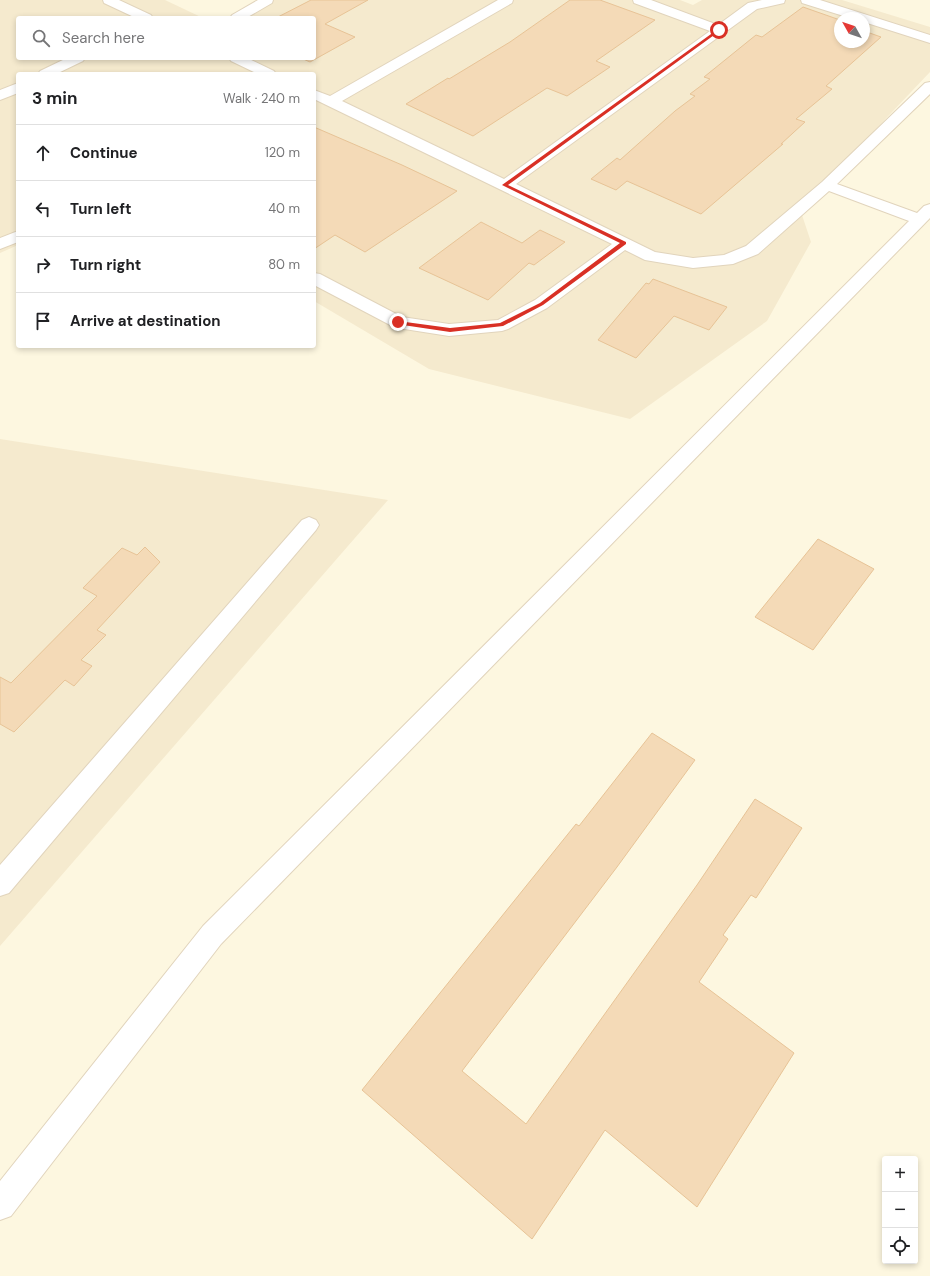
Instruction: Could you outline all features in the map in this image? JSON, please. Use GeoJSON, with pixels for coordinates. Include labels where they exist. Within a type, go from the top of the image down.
{"type":"FeatureCollection","features":[{"type":"Feature","properties":{"kind":"street"},"geometry":{"type":"LineString","coordinates":[[109,0],[142,16]]}},
{"type":"Feature","properties":{"kind":"street"},"geometry":{"type":"LineString","coordinates":[[240,16],[268,0]]}},
{"type":"Feature","properties":{"kind":"street"},"geometry":{"type":"LineString","coordinates":[[331,101],[507,0]]}},
{"type":"Feature","properties":{"kind":"street"},"geometry":{"type":"LineString","coordinates":[[639,0],[719,30]]}},
{"type":"Feature","properties":{"kind":"street"},"geometry":{"type":"LineString","coordinates":[[505,185],[753,6],[778,0]]}},
{"type":"Feature","properties":{"kind":"street"},"geometry":{"type":"LineString","coordinates":[[807,0],[845,12]]}},
{"type":"Feature","properties":{"kind":"street"},"geometry":{"type":"LineString","coordinates":[[870,20],[930,39]]}},
{"type":"Feature","properties":{"kind":"street"},"geometry":{"type":"LineString","coordinates":[[49,72],[74,60]]}},
{"type":"Feature","properties":{"kind":"street"},"geometry":{"type":"LineString","coordinates":[[240,60],[265,72]]}},
{"type":"Feature","properties":{"kind":"street"},"geometry":{"type":"LineString","coordinates":[[316,95],[651,256],[693,263],[727,260],[752,250],[827,184],[930,86]]}},
{"type":"Feature","properties":{"kind":"street"},"geometry":{"type":"LineString","coordinates":[[0,96],[16,88]]}},
{"type":"Feature","properties":{"kind":"street"},"geometry":{"type":"LineString","coordinates":[[0,1205],[212,935],[925,214],[827,184]]}},
{"type":"Feature","properties":{"kind":"street"},"geometry":{"type":"LineString","coordinates":[[0,244],[16,237]]}},
{"type":"Feature","properties":{"kind":"street"},"geometry":{"type":"LineString","coordinates":[[316,279],[398,322],[450,330],[502,325],[542,304],[624,243]]}},
{"type":"Feature","properties":{"kind":"street"},"geometry":{"type":"LineString","coordinates":[[0,884],[309,525]]}},
{"type":"Feature","properties":{"kind":"shaded area"},"geometry":{"type":"Polygon","coordinates":[[[0,0],[165,0],[199,16],[16,16],[16,60],[316,60],[316,16],[234,16],[265,0],[680,0],[693,5],[702,0],[842,0],[930,27],[930,72],[800,209],[811,242],[767,321],[630,419],[429,369],[316,302],[316,72],[16,72],[16,246],[0,253],[0,0]]]}},
{"type":"Feature","properties":{"kind":"shaded area"},"geometry":{"type":"Polygon","coordinates":[[[0,439],[388,500],[0,946],[0,439]]]}},
{"type":"Feature","properties":{"kind":"building"},"geometry":{"type":"Polygon","coordinates":[[[311,0],[368,0],[325,24],[355,37],[316,59],[316,16],[280,16],[311,0]]]}},
{"type":"Feature","properties":{"kind":"building"},"geometry":{"type":"Polygon","coordinates":[[[570,0],[600,0],[655,20],[596,61],[610,67],[567,96],[547,88],[473,136],[406,104],[510,42],[570,0]]]}},
{"type":"Feature","properties":{"kind":"building"},"geometry":{"type":"Polygon","coordinates":[[[803,7],[834,18],[834,48],[869,48],[826,86],[832,89],[796,119],[805,122],[781,144],[783,144],[701,214],[627,181],[616,190],[591,179],[617,158],[620,160],[675,111],[695,96],[690,94],[710,79],[704,77],[756,35],[762,37],[803,7]]]}},
{"type":"Feature","properties":{"kind":"building"},"geometry":{"type":"Polygon","coordinates":[[[870,33],[881,37],[870,47],[870,33]]]}},
{"type":"Feature","properties":{"kind":"building"},"geometry":{"type":"Polygon","coordinates":[[[316,128],[402,165],[457,191],[365,252],[335,235],[316,248],[316,128]]]}},
{"type":"Feature","properties":{"kind":"building"},"geometry":{"type":"Polygon","coordinates":[[[481,222],[522,243],[540,230],[565,242],[534,265],[529,263],[488,300],[419,268],[481,222]]]}},
{"type":"Feature","properties":{"kind":"building"},"geometry":{"type":"Polygon","coordinates":[[[653,279],[727,307],[709,330],[674,316],[636,358],[598,340],[646,283],[649,284],[653,279]]]}},
{"type":"Feature","properties":{"kind":"building"},"geometry":{"type":"Polygon","coordinates":[[[818,539],[874,569],[813,650],[755,617],[818,539]]]}},
{"type":"Feature","properties":{"kind":"building"},"geometry":{"type":"Polygon","coordinates":[[[145,547],[160,562],[97,630],[106,635],[81,660],[92,666],[74,686],[65,680],[14,732],[0,724],[0,677],[11,683],[97,596],[83,588],[122,548],[137,555],[145,547]]]}},
{"type":"Feature","properties":{"kind":"building"},"geometry":{"type":"Polygon","coordinates":[[[652,733],[695,760],[617,867],[462,1071],[526,1124],[697,885],[755,799],[802,828],[756,898],[751,895],[723,935],[728,939],[699,982],[794,1053],[697,1207],[605,1130],[532,1239],[362,1090],[576,824],[579,826],[652,733]]]}},
{"type":"Feature","properties":{"kind":"route"},"geometry":{"type":"LineString","coordinates":[[398,322],[450,330],[502,325],[542,304],[624,243],[505,185],[719,30]]}}]}
